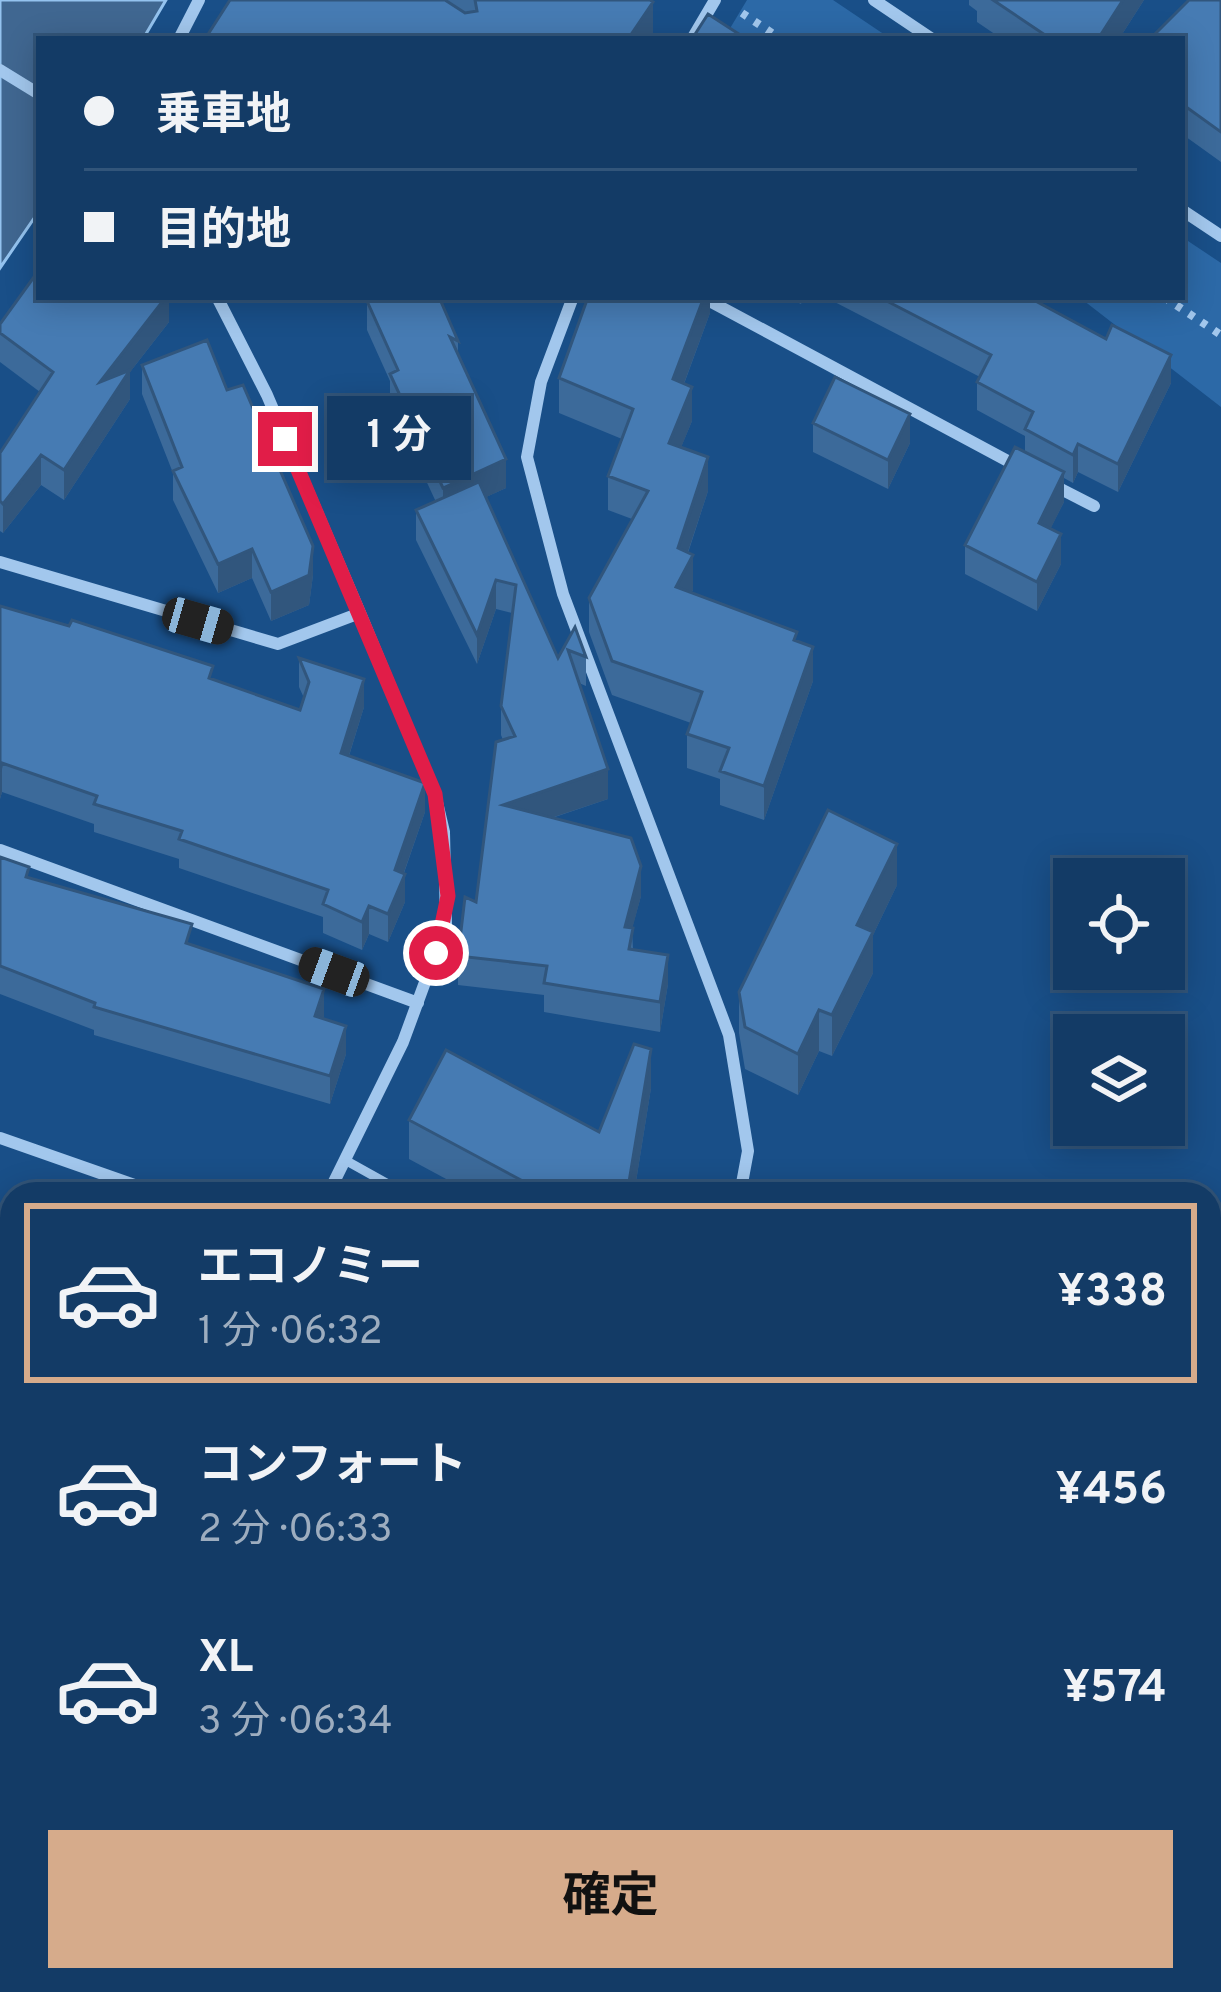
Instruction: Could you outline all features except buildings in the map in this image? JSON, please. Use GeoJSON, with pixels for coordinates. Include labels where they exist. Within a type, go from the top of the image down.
{"type":"FeatureCollection","features":[{"type":"Feature","properties":{"kind":"street"},"geometry":{"type":"LineString","coordinates":[[181,36],[199,0]]}},
{"type":"Feature","properties":{"kind":"street"},"geometry":{"type":"LineString","coordinates":[[694,36],[715,0]]}},
{"type":"Feature","properties":{"kind":"street"},"geometry":{"type":"LineString","coordinates":[[874,0],[928,36]]}},
{"type":"Feature","properties":{"kind":"street"},"geometry":{"type":"LineString","coordinates":[[0,70],[36,92]]}},
{"type":"Feature","properties":{"kind":"street"},"geometry":{"type":"LineString","coordinates":[[1185,212],[1221,236]]}},
{"type":"Feature","properties":{"kind":"street"},"geometry":{"type":"LineString","coordinates":[[219,300],[267,395],[435,794],[444,832],[446,925],[418,1003],[334,1182]]}},
{"type":"Feature","properties":{"kind":"street"},"geometry":{"type":"LineString","coordinates":[[572,300],[542,382],[527,457],[563,594],[729,1035],[748,1151],[742,1182]]}},
{"type":"Feature","properties":{"kind":"street"},"geometry":{"type":"LineString","coordinates":[[708,300],[1094,506]]}},
{"type":"Feature","properties":{"kind":"street"},"geometry":{"type":"LineString","coordinates":[[0,562],[278,644],[359,614]]}},
{"type":"Feature","properties":{"kind":"street"},"geometry":{"type":"LineString","coordinates":[[0,850],[418,1003]]}},
{"type":"Feature","properties":{"kind":"street"},"geometry":{"type":"LineString","coordinates":[[0,1138],[126,1182]]}},
{"type":"Feature","properties":{"kind":"lane"},"geometry":{"type":"LineString","coordinates":[[345,1160],[384,1182]]}},
{"type":"Feature","properties":{"kind":"path"},"geometry":{"type":"LineString","coordinates":[[736,9],[776,36]]}},
{"type":"Feature","properties":{"kind":"path"},"geometry":{"type":"LineString","coordinates":[[1168,300],[1221,335]]}},
{"type":"Feature","properties":{"kind":"shaded area"},"geometry":{"type":"Polygon","coordinates":[[[0,0],[166,0],[145,36],[36,36],[36,215],[0,268],[0,0]]]}},
{"type":"Feature","properties":{"kind":"shaded area"},"geometry":{"type":"Polygon","coordinates":[[[747,0],[833,0],[887,36],[738,36],[729,30],[747,0]]]}},
{"type":"Feature","properties":{"kind":"shaded area"},"geometry":{"type":"Polygon","coordinates":[[[1185,239],[1221,263],[1221,407],[1083,300],[1185,300],[1185,239]]]}},
{"type":"Feature","properties":{"kind":"route"},"geometry":{"type":"LineString","coordinates":[[285,439],[435,794],[444,832],[448,896],[446,925],[436,953]]}}]}
